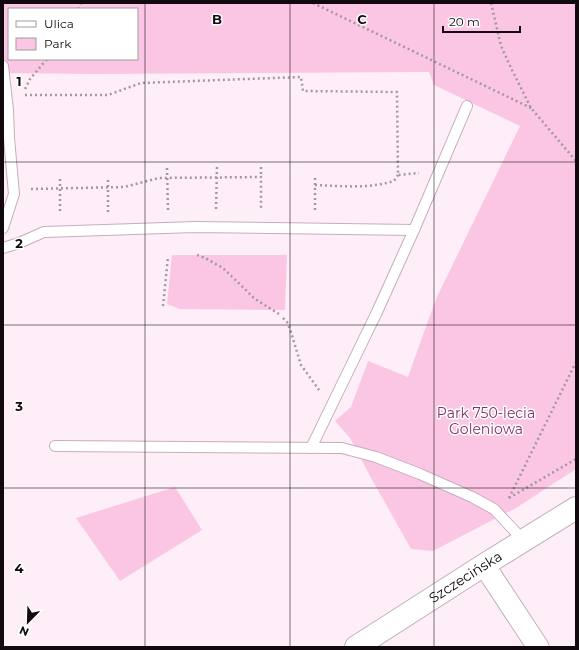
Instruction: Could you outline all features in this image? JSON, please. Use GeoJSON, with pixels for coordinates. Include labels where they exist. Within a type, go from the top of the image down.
{"type":"FeatureCollection","features":[{"type":"Feature","properties":{"kind":"street","name":"Szczecińska"},"geometry":{"type":"LineString","coordinates":[[356,647],[484,564],[576,508]]}},
{"type":"Feature","properties":{"kind":"street"},"geometry":{"type":"LineString","coordinates":[[484,564],[538,647]]}},
{"type":"Feature","properties":{"kind":"lane"},"geometry":{"type":"LineString","coordinates":[[3,66],[8,110],[14,194],[3,228]]}},
{"type":"Feature","properties":{"kind":"lane"},"geometry":{"type":"LineString","coordinates":[[312,448],[377,312],[468,106]]}},
{"type":"Feature","properties":{"kind":"lane"},"geometry":{"type":"LineString","coordinates":[[3,248],[44,232],[195,227],[414,230]]}},
{"type":"Feature","properties":{"kind":"lane"},"geometry":{"type":"LineString","coordinates":[[55,446],[342,448],[376,457],[420,474],[472,497],[494,509],[524,541]]}},
{"type":"Feature","properties":{"kind":"path"},"geometry":{"type":"LineString","coordinates":[[312,3],[531,108]]}},
{"type":"Feature","properties":{"kind":"path"},"geometry":{"type":"LineString","coordinates":[[491,3],[501,46],[531,108],[576,161]]}},
{"type":"Feature","properties":{"kind":"path"},"geometry":{"type":"LineString","coordinates":[[8,110],[25,89],[30,79],[46,60]]}},
{"type":"Feature","properties":{"kind":"path"},"geometry":{"type":"LineString","coordinates":[[25,95],[108,95],[141,83],[301,78],[303,91],[397,92],[398,175],[394,181],[371,186],[315,186]]}},
{"type":"Feature","properties":{"kind":"path"},"geometry":{"type":"LineString","coordinates":[[216,209],[217,167]]}},
{"type":"Feature","properties":{"kind":"path"},"geometry":{"type":"LineString","coordinates":[[261,167],[261,217]]}},
{"type":"Feature","properties":{"kind":"path"},"geometry":{"type":"LineString","coordinates":[[167,168],[168,211]]}},
{"type":"Feature","properties":{"kind":"path"},"geometry":{"type":"LineString","coordinates":[[398,175],[439,171]]}},
{"type":"Feature","properties":{"kind":"path"},"geometry":{"type":"LineString","coordinates":[[27,190],[124,187],[159,178],[261,177]]}},
{"type":"Feature","properties":{"kind":"path"},"geometry":{"type":"LineString","coordinates":[[315,177],[315,216]]}},
{"type":"Feature","properties":{"kind":"path"},"geometry":{"type":"LineString","coordinates":[[60,179],[60,219]]}},
{"type":"Feature","properties":{"kind":"path"},"geometry":{"type":"LineString","coordinates":[[108,179],[108,219]]}},
{"type":"Feature","properties":{"kind":"path"},"geometry":{"type":"LineString","coordinates":[[197,255],[223,268],[255,299],[280,314]]}},
{"type":"Feature","properties":{"kind":"path"},"geometry":{"type":"LineString","coordinates":[[162,306],[168,257]]}},
{"type":"Feature","properties":{"kind":"path"},"geometry":{"type":"LineString","coordinates":[[283,318],[287,322],[290,329],[301,365],[321,392]]}},
{"type":"Feature","properties":{"kind":"path"},"geometry":{"type":"LineString","coordinates":[[576,362],[509,498],[576,459]]}},
{"type":"Feature","properties":{"kind":"green space","name":"Park 750-lecia Goleniowa"},"geometry":{"type":"Polygon","coordinates":[[[3,3],[576,3],[576,469],[516,508],[433,551],[411,549],[350,438],[335,421],[351,407],[368,361],[408,377],[436,299],[520,126],[434,85],[429,72],[94,74],[3,73],[3,3]]]}},
{"type":"Feature","properties":{"kind":"green space"},"geometry":{"type":"Polygon","coordinates":[[[172,255],[287,255],[285,310],[180,309],[167,304],[172,255]]]}},
{"type":"Feature","properties":{"kind":"green space"},"geometry":{"type":"Polygon","coordinates":[[[175,487],[202,530],[120,581],[76,518],[175,487]]]}}]}
